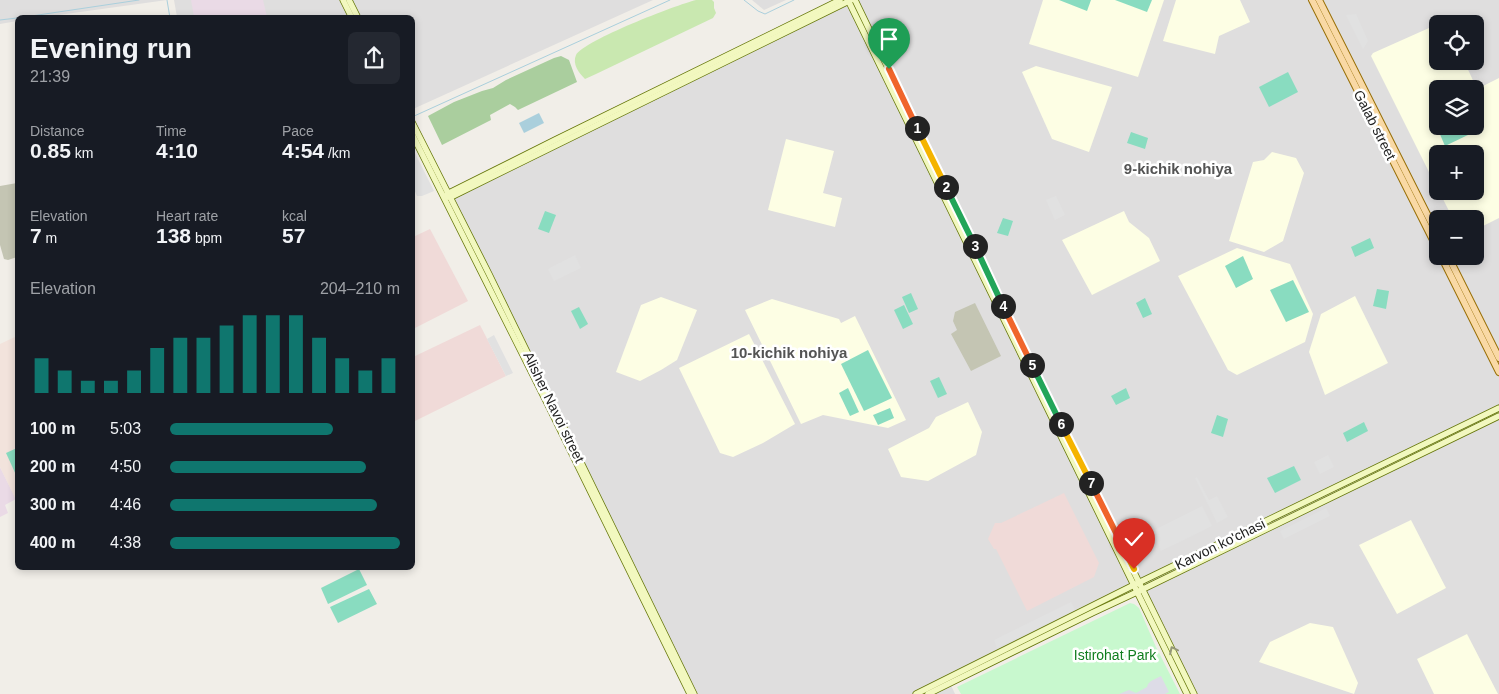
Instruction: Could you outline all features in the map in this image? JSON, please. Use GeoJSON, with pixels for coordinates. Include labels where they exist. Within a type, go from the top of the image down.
{"type":"FeatureCollection","features":[{"type":"Feature","properties":{"kind":"main road"},"geometry":{"type":"LineString","coordinates":[[343,0],[350,15]]}},
{"type":"Feature","properties":{"kind":"main road"},"geometry":{"type":"LineString","coordinates":[[349,0],[356,15]]}},
{"type":"Feature","properties":{"kind":"main road"},"geometry":{"type":"LineString","coordinates":[[458,212],[456,202],[462,189],[840,0]]}},
{"type":"Feature","properties":{"kind":"main road"},"geometry":{"type":"LineString","coordinates":[[448,195],[851,0],[1005,309],[1137,584],[1137,592],[1187,694]]}},
{"type":"Feature","properties":{"kind":"main road","name":"Galab street"},"geometry":{"type":"LineString","coordinates":[[1312,0],[1429,232]]}},
{"type":"Feature","properties":{"kind":"main road"},"geometry":{"type":"LineString","coordinates":[[1319,0],[1429,218]]}},
{"type":"Feature","properties":{"kind":"main road","name":"Alisher Navoi street"},"geometry":{"type":"LineString","coordinates":[[415,127],[694,694]]}},
{"type":"Feature","properties":{"kind":"main road","name":"Alisher Navoi street"},"geometry":{"type":"LineString","coordinates":[[415,139],[458,212],[536,375]]}},
{"type":"Feature","properties":{"kind":"main road"},"geometry":{"type":"LineString","coordinates":[[443,181],[462,189]]}},
{"type":"Feature","properties":{"kind":"main road"},"geometry":{"type":"LineString","coordinates":[[1446,265],[1499,372]]}},
{"type":"Feature","properties":{"kind":"main road"},"geometry":{"type":"LineString","coordinates":[[1452,265],[1499,358]]}},
{"type":"Feature","properties":{"kind":"main road","name":"Karvon ko'chasi"},"geometry":{"type":"LineString","coordinates":[[916,694],[1499,408]]}},
{"type":"Feature","properties":{"kind":"main road"},"geometry":{"type":"LineString","coordinates":[[928,694],[1499,416]]}},
{"type":"Feature","properties":{"kind":"main road","name":"Alisher Navoi street"},"geometry":{"type":"LineString","coordinates":[[590,484],[690,694]]}},
{"type":"Feature","properties":{"kind":"main road"},"geometry":{"type":"LineString","coordinates":[[1137,584],[1144,589],[1194,694]]}},
{"type":"Feature","properties":{"kind":"shaded area"},"geometry":{"type":"Polygon","coordinates":[[[0,0],[167,0],[58,15],[15,15],[15,21],[0,24],[0,0]]]}},
{"type":"Feature","properties":{"kind":"shaded area"},"geometry":{"type":"Polygon","coordinates":[[[174,0],[653,0],[415,108],[415,15],[177,15],[174,0]]]}},
{"type":"Feature","properties":{"kind":"shaded area"},"geometry":{"type":"Polygon","coordinates":[[[191,0],[263,0],[267,15],[194,15],[191,0]]]}},
{"type":"Feature","properties":{"kind":"shaded area"},"geometry":{"type":"Polygon","coordinates":[[[752,0],[786,0],[764,10],[752,0]]]}},
{"type":"Feature","properties":{"kind":"shaded area"},"geometry":{"type":"Polygon","coordinates":[[[845,0],[1499,0],[1499,694],[1190,694],[1138,588],[949,681],[955,694],[694,694],[449,194],[845,0]]]}},
{"type":"Feature","properties":{"kind":"shaded area"},"geometry":{"type":"Polygon","coordinates":[[[1043,0],[1164,0],[1138,77],[1029,44],[1043,0]]]}},
{"type":"Feature","properties":{"kind":"shaded area"},"geometry":{"type":"Polygon","coordinates":[[[1176,0],[1240,0],[1250,22],[1219,36],[1215,54],[1163,41],[1176,0]]]}},
{"type":"Feature","properties":{"kind":"shaded area"},"geometry":{"type":"Polygon","coordinates":[[[1356,14],[1368,41],[1363,49],[1346,15],[1356,14]]]}},
{"type":"Feature","properties":{"kind":"shaded area"},"geometry":{"type":"Polygon","coordinates":[[[1429,28],[1429,70],[1468,70],[1473,80],[1429,80],[1429,135],[1484,135],[1484,86],[1499,78],[1499,218],[1484,226],[1484,210],[1448,210],[1444,200],[1484,200],[1484,145],[1429,145],[1429,172],[1371,56],[1373,53],[1429,28]]]}},
{"type":"Feature","properties":{"kind":"shaded area"},"geometry":{"type":"Polygon","coordinates":[[[1036,66],[1112,87],[1089,152],[1052,139],[1022,72],[1036,66]]]}},
{"type":"Feature","properties":{"kind":"shaded area"},"geometry":{"type":"Polygon","coordinates":[[[786,139],[834,151],[823,193],[842,198],[835,227],[768,210],[786,139]]]}},
{"type":"Feature","properties":{"kind":"shaded area"},"geometry":{"type":"Polygon","coordinates":[[[1272,152],[1296,158],[1304,173],[1283,241],[1264,252],[1229,241],[1253,162],[1264,160],[1272,152]]]}},
{"type":"Feature","properties":{"kind":"shaded area"},"geometry":{"type":"Polygon","coordinates":[[[415,153],[434,191],[417,196],[415,192],[415,153]]]}},
{"type":"Feature","properties":{"kind":"shaded area"},"geometry":{"type":"Polygon","coordinates":[[[15,183],[15,258],[8,260],[4,259],[0,245],[0,186],[15,183]]]}},
{"type":"Feature","properties":{"kind":"shaded area"},"geometry":{"type":"Polygon","coordinates":[[[1056,196],[1065,215],[1055,220],[1046,200],[1056,196]]]}},
{"type":"Feature","properties":{"kind":"shaded area"},"geometry":{"type":"Polygon","coordinates":[[[1124,211],[1129,222],[1149,238],[1160,261],[1092,295],[1062,240],[1124,211]]]}},
{"type":"Feature","properties":{"kind":"shaded area"},"geometry":{"type":"Polygon","coordinates":[[[430,229],[468,301],[415,328],[415,236],[430,229]]]}},
{"type":"Feature","properties":{"kind":"shaded area"},"geometry":{"type":"Polygon","coordinates":[[[1237,248],[1290,264],[1313,314],[1305,342],[1237,375],[1228,370],[1178,276],[1237,248]]]}},
{"type":"Feature","properties":{"kind":"shaded area"},"geometry":{"type":"Polygon","coordinates":[[[575,255],[581,268],[554,281],[548,269],[575,255]]]}},
{"type":"Feature","properties":{"kind":"shaded area"},"geometry":{"type":"Polygon","coordinates":[[[1355,296],[1388,363],[1325,395],[1309,352],[1321,314],[1355,296]]]}},
{"type":"Feature","properties":{"kind":"shaded area"},"geometry":{"type":"Polygon","coordinates":[[[661,297],[697,310],[677,360],[640,381],[616,372],[641,305],[661,297]]]}},
{"type":"Feature","properties":{"kind":"shaded area"},"geometry":{"type":"Polygon","coordinates":[[[772,299],[839,319],[841,323],[855,316],[906,420],[888,428],[823,415],[801,424],[745,310],[772,299]]]}},
{"type":"Feature","properties":{"kind":"shaded area"},"geometry":{"type":"Polygon","coordinates":[[[975,303],[1001,356],[971,371],[951,334],[957,330],[953,321],[955,312],[975,303]]]}},
{"type":"Feature","properties":{"kind":"shaded area"},"geometry":{"type":"Polygon","coordinates":[[[480,325],[506,376],[415,421],[415,356],[480,325]]]}},
{"type":"Feature","properties":{"kind":"shaded area"},"geometry":{"type":"Polygon","coordinates":[[[749,334],[795,424],[763,443],[733,457],[720,453],[679,368],[749,334]]]}},
{"type":"Feature","properties":{"kind":"shaded area"},"geometry":{"type":"Polygon","coordinates":[[[494,335],[513,373],[506,376],[487,339],[494,335]]]}},
{"type":"Feature","properties":{"kind":"shaded area"},"geometry":{"type":"Polygon","coordinates":[[[15,337],[15,498],[0,467],[0,344],[15,337]]]}},
{"type":"Feature","properties":{"kind":"shaded area"},"geometry":{"type":"Polygon","coordinates":[[[968,402],[982,432],[976,455],[928,481],[901,477],[888,449],[929,428],[936,417],[968,402]]]}},
{"type":"Feature","properties":{"kind":"shaded area"},"geometry":{"type":"Polygon","coordinates":[[[1328,455],[1334,467],[1320,474],[1314,462],[1328,455]]]}},
{"type":"Feature","properties":{"kind":"shaded area"},"geometry":{"type":"Polygon","coordinates":[[[0,467],[15,500],[5,505],[8,513],[0,517],[0,467]]]}},
{"type":"Feature","properties":{"kind":"shaded area"},"geometry":{"type":"Polygon","coordinates":[[[1197,477],[1209,500],[1217,496],[1228,517],[1217,523],[1195,478],[1197,477]]]}},
{"type":"Feature","properties":{"kind":"shaded area"},"geometry":{"type":"Polygon","coordinates":[[[1064,493],[1099,563],[1094,577],[1027,611],[996,549],[994,549],[988,539],[995,523],[1001,523],[1064,493]]]}},
{"type":"Feature","properties":{"kind":"shaded area"},"geometry":{"type":"Polygon","coordinates":[[[1202,506],[1212,526],[1161,551],[1152,531],[1202,506]]]}},
{"type":"Feature","properties":{"kind":"shaded area"},"geometry":{"type":"Polygon","coordinates":[[[1326,508],[1330,516],[1284,539],[1280,531],[1326,508]]]}},
{"type":"Feature","properties":{"kind":"shaded area"},"geometry":{"type":"Polygon","coordinates":[[[1411,520],[1446,588],[1397,614],[1359,545],[1411,520]]]}},
{"type":"Feature","properties":{"kind":"shaded area"},"geometry":{"type":"Polygon","coordinates":[[[1071,602],[1075,610],[997,648],[994,640],[1071,602]]]}},
{"type":"Feature","properties":{"kind":"shaded area"},"geometry":{"type":"Polygon","coordinates":[[[1310,623],[1333,627],[1358,683],[1354,694],[1259,662],[1270,642],[1310,623]]]}},
{"type":"Feature","properties":{"kind":"shaded area"},"geometry":{"type":"Polygon","coordinates":[[[1467,634],[1498,694],[1434,694],[1417,659],[1467,634]]]}},
{"type":"Feature","properties":{"kind":"shaded area"},"geometry":{"type":"Polygon","coordinates":[[[1161,676],[1169,692],[1165,694],[1119,694],[1129,690],[1136,693],[1161,676]]]}},
{"type":"Feature","properties":{"kind":"green space"},"geometry":{"type":"Polygon","coordinates":[[[696,0],[712,0],[714,2],[716,13],[713,18],[585,79],[578,71],[575,62],[576,55],[596,41],[632,24],[696,0]]]}},
{"type":"Feature","properties":{"kind":"green space"},"geometry":{"type":"Polygon","coordinates":[[[1059,0],[1091,0],[1087,11],[1059,0]]]}},
{"type":"Feature","properties":{"kind":"green space"},"geometry":{"type":"Polygon","coordinates":[[[1115,0],[1152,0],[1147,12],[1115,0]]]}},
{"type":"Feature","properties":{"kind":"green space"},"geometry":{"type":"Polygon","coordinates":[[[561,56],[569,60],[577,82],[518,110],[510,104],[490,115],[491,120],[442,145],[428,116],[454,102],[493,88],[506,80],[561,56]]]}},
{"type":"Feature","properties":{"kind":"green space"},"geometry":{"type":"Polygon","coordinates":[[[1288,72],[1298,92],[1269,107],[1259,87],[1288,72]]]}},
{"type":"Feature","properties":{"kind":"green space"},"geometry":{"type":"Polygon","coordinates":[[[1131,132],[1148,138],[1145,149],[1127,143],[1131,132]]]}},
{"type":"Feature","properties":{"kind":"green space"},"geometry":{"type":"Polygon","coordinates":[[[1440,135],[1468,135],[1447,145],[1445,145],[1440,135]]]}},
{"type":"Feature","properties":{"kind":"green space"},"geometry":{"type":"Polygon","coordinates":[[[545,211],[556,215],[549,233],[538,229],[545,211]]]}},
{"type":"Feature","properties":{"kind":"green space"},"geometry":{"type":"Polygon","coordinates":[[[1003,218],[1013,221],[1008,236],[997,233],[1003,218]]]}},
{"type":"Feature","properties":{"kind":"green space"},"geometry":{"type":"Polygon","coordinates":[[[1370,238],[1374,248],[1355,257],[1351,247],[1370,238]]]}},
{"type":"Feature","properties":{"kind":"green space"},"geometry":{"type":"Polygon","coordinates":[[[1243,256],[1253,279],[1236,288],[1225,266],[1243,256]]]}},
{"type":"Feature","properties":{"kind":"green space"},"geometry":{"type":"Polygon","coordinates":[[[1293,280],[1309,312],[1286,322],[1270,290],[1293,280]]]}},
{"type":"Feature","properties":{"kind":"green space"},"geometry":{"type":"Polygon","coordinates":[[[1377,289],[1389,291],[1386,309],[1373,306],[1377,289]]]}},
{"type":"Feature","properties":{"kind":"green space"},"geometry":{"type":"Polygon","coordinates":[[[911,293],[918,309],[909,313],[902,297],[911,293]]]}},
{"type":"Feature","properties":{"kind":"green space"},"geometry":{"type":"Polygon","coordinates":[[[1145,298],[1152,314],[1143,318],[1136,303],[1145,298]]]}},
{"type":"Feature","properties":{"kind":"green space"},"geometry":{"type":"Polygon","coordinates":[[[904,305],[913,324],[903,329],[894,310],[904,305]]]}},
{"type":"Feature","properties":{"kind":"green space"},"geometry":{"type":"Polygon","coordinates":[[[579,307],[588,324],[580,329],[571,311],[579,307]]]}},
{"type":"Feature","properties":{"kind":"green space"},"geometry":{"type":"Polygon","coordinates":[[[868,350],[892,398],[864,411],[841,364],[868,350]]]}},
{"type":"Feature","properties":{"kind":"green space"},"geometry":{"type":"Polygon","coordinates":[[[939,377],[947,394],[938,398],[930,381],[939,377]]]}},
{"type":"Feature","properties":{"kind":"green space"},"geometry":{"type":"Polygon","coordinates":[[[848,388],[859,412],[850,416],[839,393],[848,388]]]}},
{"type":"Feature","properties":{"kind":"green space"},"geometry":{"type":"Polygon","coordinates":[[[1126,388],[1130,398],[1116,405],[1111,396],[1126,388]]]}},
{"type":"Feature","properties":{"kind":"green space"},"geometry":{"type":"Polygon","coordinates":[[[890,408],[894,418],[878,425],[873,415],[890,408]]]}},
{"type":"Feature","properties":{"kind":"green space"},"geometry":{"type":"Polygon","coordinates":[[[1217,415],[1228,419],[1223,437],[1211,433],[1217,415]]]}},
{"type":"Feature","properties":{"kind":"green space"},"geometry":{"type":"Polygon","coordinates":[[[1364,422],[1368,431],[1347,442],[1343,433],[1364,422]]]}},
{"type":"Feature","properties":{"kind":"green space"},"geometry":{"type":"Polygon","coordinates":[[[15,449],[15,473],[6,453],[15,449]]]}},
{"type":"Feature","properties":{"kind":"green space"},"geometry":{"type":"Polygon","coordinates":[[[1294,466],[1301,480],[1275,493],[1267,478],[1294,466]]]}},
{"type":"Feature","properties":{"kind":"green space"},"geometry":{"type":"Polygon","coordinates":[[[357,570],[360,570],[367,585],[328,604],[321,588],[357,570]]]}},
{"type":"Feature","properties":{"kind":"green space"},"geometry":{"type":"Polygon","coordinates":[[[369,589],[377,604],[338,623],[330,607],[369,589]]]}},
{"type":"Feature","properties":{"kind":"green space","name":"Istirohat Park"},"geometry":{"type":"Polygon","coordinates":[[[1130,603],[1139,608],[1180,694],[961,694],[957,687],[1130,603]]]}},
{"type":"Feature","properties":{"kind":"water"},"geometry":{"type":"Polygon","coordinates":[[[539,113],[544,123],[524,133],[519,123],[539,113]]]}},
{"type":"Feature","properties":{"kind":"waterway"},"geometry":{"type":"LineString","coordinates":[[38,15],[139,0]]}},
{"type":"Feature","properties":{"kind":"waterway"},"geometry":{"type":"LineString","coordinates":[[167,0],[170,15]]}},
{"type":"Feature","properties":{"kind":"waterway"},"geometry":{"type":"LineString","coordinates":[[415,116],[670,0]]}},
{"type":"Feature","properties":{"kind":"waterway"},"geometry":{"type":"LineString","coordinates":[[744,0],[765,14],[794,0]]}},
{"type":"Feature","properties":{"kind":"waterway"},"geometry":{"type":"LineString","coordinates":[[0,20],[15,18]]}},
{"type":"Feature","properties":{"kind":"district","name":"9-kichik nohiya"},"geometry":{"type":"Point","coordinates":[1178,169]}},
{"type":"Feature","properties":{"kind":"district","name":"10-kichik nohiya"},"geometry":{"type":"Point","coordinates":[789,353]}},
{"type":"Feature","properties":{"kind":"route"},"geometry":{"type":"LineString","coordinates":[[889,69],[996,292],[1134,569]]}}]}
